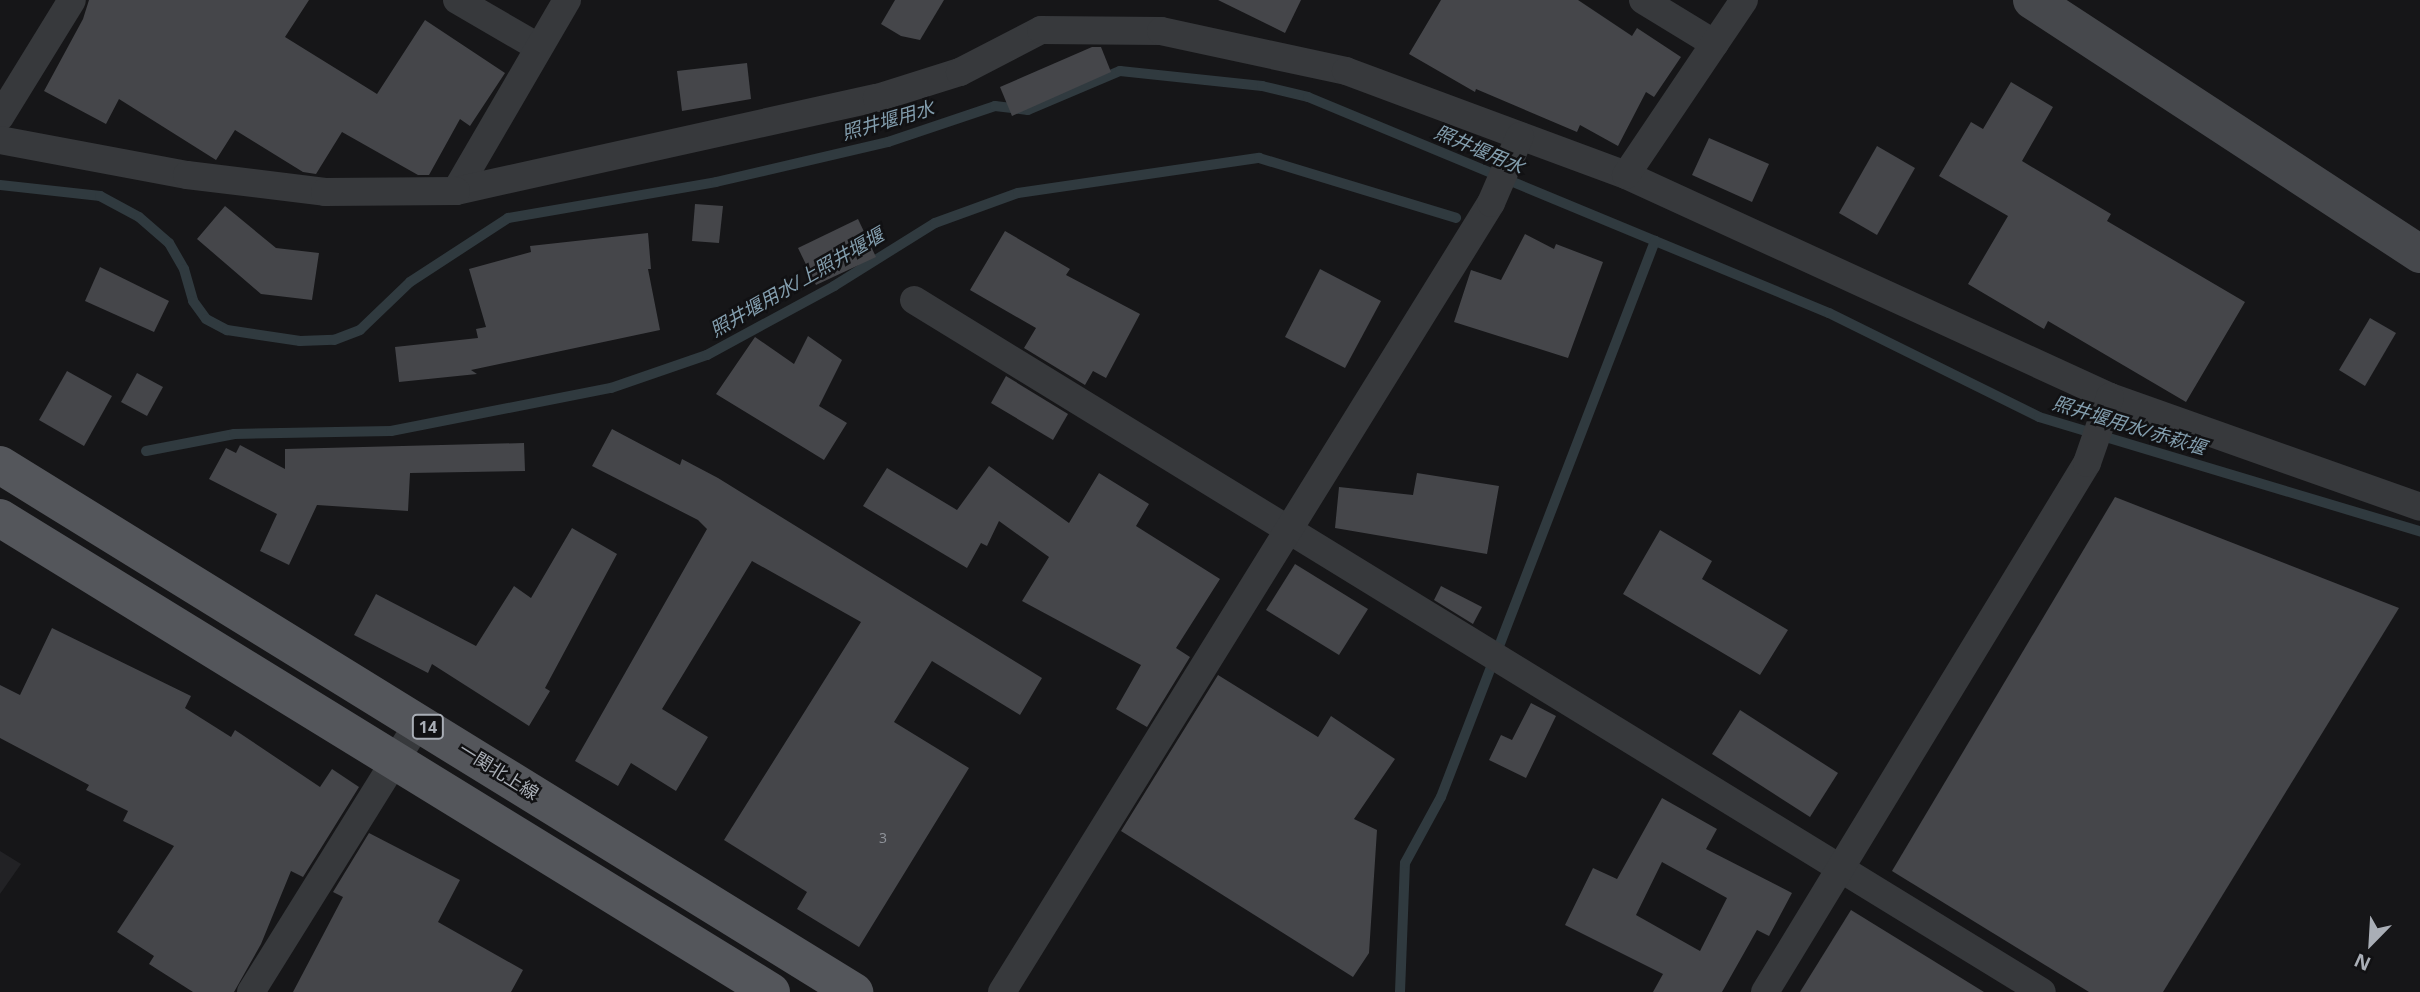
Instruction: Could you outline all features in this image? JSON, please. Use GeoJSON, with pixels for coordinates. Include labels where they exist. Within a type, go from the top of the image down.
{"type":"FeatureCollection","features":[{"type":"Feature","properties":{"kind":"main road","name":"一関北上線"},"geometry":{"type":"LineString","coordinates":[[0,465],[854,992]]}},
{"type":"Feature","properties":{"kind":"main road","name":"14"},"geometry":{"type":"LineString","coordinates":[[0,518],[771,992]]}},
{"type":"Feature","properties":{"kind":"street"},"geometry":{"type":"LineString","coordinates":[[0,117],[72,0]]}},
{"type":"Feature","properties":{"kind":"street"},"geometry":{"type":"LineString","coordinates":[[457,0],[538,47]]}},
{"type":"Feature","properties":{"kind":"street"},"geometry":{"type":"LineString","coordinates":[[456,191],[567,0]]}},
{"type":"Feature","properties":{"kind":"street"},"geometry":{"type":"LineString","coordinates":[[1643,0],[1715,44]]}},
{"type":"Feature","properties":{"kind":"street"},"geometry":{"type":"LineString","coordinates":[[1626,176],[1744,0]]}},
{"type":"Feature","properties":{"kind":"street"},"geometry":{"type":"LineString","coordinates":[[2032,0],[2420,254]]}},
{"type":"Feature","properties":{"kind":"street"},"geometry":{"type":"LineString","coordinates":[[0,140],[187,175],[325,192],[456,191],[877,98],[960,72],[1041,30],[1161,31],[1250,48],[1346,71],[1626,176],[2110,397],[2420,507]]}},
{"type":"Feature","properties":{"kind":"street"},"geometry":{"type":"LineString","coordinates":[[1002,992],[1292,530],[1491,203],[1520,136]]}},
{"type":"Feature","properties":{"kind":"street"},"geometry":{"type":"LineString","coordinates":[[914,300],[2042,992]]}},
{"type":"Feature","properties":{"kind":"street"},"geometry":{"type":"LineString","coordinates":[[1765,992],[1843,869],[2087,463],[2110,397]]}},
{"type":"Feature","properties":{"kind":"street"},"geometry":{"type":"LineString","coordinates":[[251,992],[419,722]]}},
{"type":"Feature","properties":{"kind":"shaded area"},"geometry":{"type":"Polygon","coordinates":[[[0,851],[21,864],[0,894],[0,851]]]}},
{"type":"Feature","properties":{"kind":"building"},"geometry":{"type":"Polygon","coordinates":[[[89,0],[309,0],[285,37],[377,94],[425,20],[505,73],[470,126],[460,119],[429,175],[418,175],[342,132],[316,174],[303,172],[235,130],[216,160],[119,99],[106,124],[44,91],[83,19],[89,0]]]}},
{"type":"Feature","properties":{"kind":"building"},"geometry":{"type":"Polygon","coordinates":[[[895,0],[944,0],[920,40],[901,36],[881,24],[895,0]]]}},
{"type":"Feature","properties":{"kind":"building"},"geometry":{"type":"Polygon","coordinates":[[[1218,0],[1301,0],[1285,33],[1218,0]]]}},
{"type":"Feature","properties":{"kind":"building"},"geometry":{"type":"Polygon","coordinates":[[[1441,0],[1578,0],[1632,36],[1637,28],[1681,57],[1654,97],[1646,92],[1618,146],[1580,125],[1577,132],[1476,89],[1475,92],[1409,54],[1441,0]]]}},
{"type":"Feature","properties":{"kind":"building"},"geometry":{"type":"Polygon","coordinates":[[[1092,47],[1101,47],[1111,72],[1012,116],[1000,87],[1092,47]]]}},
{"type":"Feature","properties":{"kind":"building"},"geometry":{"type":"Polygon","coordinates":[[[747,63],[751,99],[682,111],[677,71],[747,63]]]}},
{"type":"Feature","properties":{"kind":"building"},"geometry":{"type":"Polygon","coordinates":[[[2011,82],[2053,107],[2022,161],[2111,214],[2107,221],[2245,302],[2186,402],[2048,321],[2044,329],[1968,284],[2008,216],[1939,176],[1971,122],[1983,129],[2011,82]]]}},
{"type":"Feature","properties":{"kind":"building"},"geometry":{"type":"Polygon","coordinates":[[[1709,138],[1769,164],[1752,202],[1692,175],[1709,138]]]}},
{"type":"Feature","properties":{"kind":"building"},"geometry":{"type":"Polygon","coordinates":[[[1877,146],[1915,168],[1877,235],[1839,213],[1877,146]]]}},
{"type":"Feature","properties":{"kind":"building"},"geometry":{"type":"Polygon","coordinates":[[[695,204],[723,206],[719,243],[692,241],[695,204]]]}},
{"type":"Feature","properties":{"kind":"building"},"geometry":{"type":"Polygon","coordinates":[[[225,206],[276,248],[319,253],[312,300],[261,294],[197,239],[225,206]]]}},
{"type":"Feature","properties":{"kind":"building"},"geometry":{"type":"Polygon","coordinates":[[[858,219],[876,257],[816,285],[798,248],[858,219]]]}},
{"type":"Feature","properties":{"kind":"building"},"geometry":{"type":"Polygon","coordinates":[[[1005,231],[1070,269],[1066,275],[1140,314],[1106,378],[1093,371],[1085,385],[1024,348],[1036,328],[970,290],[1005,231]]]}},
{"type":"Feature","properties":{"kind":"building"},"geometry":{"type":"Polygon","coordinates":[[[648,233],[651,269],[648,269],[660,330],[471,370],[477,374],[399,382],[395,347],[478,338],[476,329],[486,327],[469,269],[531,252],[530,246],[648,233]]]}},
{"type":"Feature","properties":{"kind":"building"},"geometry":{"type":"Polygon","coordinates":[[[1525,234],[1554,249],[1556,244],[1603,262],[1568,358],[1454,322],[1471,270],[1501,280],[1525,234]]]}},
{"type":"Feature","properties":{"kind":"building"},"geometry":{"type":"Polygon","coordinates":[[[100,267],[169,301],[154,332],[85,301],[100,267]]]}},
{"type":"Feature","properties":{"kind":"building"},"geometry":{"type":"Polygon","coordinates":[[[1320,269],[1381,301],[1345,368],[1285,337],[1320,269]]]}},
{"type":"Feature","properties":{"kind":"building"},"geometry":{"type":"Polygon","coordinates":[[[2370,318],[2396,333],[2365,386],[2339,370],[2370,318]]]}},
{"type":"Feature","properties":{"kind":"building"},"geometry":{"type":"Polygon","coordinates":[[[808,336],[842,360],[819,406],[847,423],[824,460],[716,394],[755,337],[794,364],[808,336]]]}},
{"type":"Feature","properties":{"kind":"building"},"geometry":{"type":"Polygon","coordinates":[[[67,371],[112,396],[84,446],[39,420],[67,371]]]}},
{"type":"Feature","properties":{"kind":"building"},"geometry":{"type":"Polygon","coordinates":[[[137,373],[163,387],[147,416],[121,402],[137,373]]]}},
{"type":"Feature","properties":{"kind":"building"},"geometry":{"type":"Polygon","coordinates":[[[1006,376],[1068,414],[1053,440],[991,403],[1006,376]]]}},
{"type":"Feature","properties":{"kind":"building"},"geometry":{"type":"Polygon","coordinates":[[[612,429],[680,465],[682,459],[718,478],[1042,678],[1020,715],[932,661],[894,722],[969,768],[859,947],[797,909],[807,892],[724,840],[861,622],[752,561],[662,709],[708,737],[676,791],[631,763],[618,786],[575,761],[707,529],[698,520],[592,466],[612,429]]]}},
{"type":"Feature","properties":{"kind":"building"},"geometry":{"type":"Polygon","coordinates":[[[524,443],[525,471],[410,473],[408,511],[317,505],[289,565],[260,551],[277,514],[209,479],[226,448],[236,453],[240,445],[285,469],[285,449],[524,443]]]}},
{"type":"Feature","properties":{"kind":"building"},"geometry":{"type":"Polygon","coordinates":[[[989,466],[1069,523],[1099,473],[1149,504],[1136,526],[1220,579],[1176,648],[1190,657],[1147,727],[1116,709],[1141,665],[1022,601],[1049,557],[999,521],[987,546],[981,543],[967,568],[863,506],[887,468],[957,510],[989,466]]]}},
{"type":"Feature","properties":{"kind":"building"},"geometry":{"type":"Polygon","coordinates":[[[1417,473],[1499,486],[1487,554],[1335,528],[1339,487],[1413,495],[1417,473]]]}},
{"type":"Feature","properties":{"kind":"building"},"geometry":{"type":"Polygon","coordinates":[[[2115,497],[2399,608],[2163,992],[2089,992],[1892,871],[2115,497]]]}},
{"type":"Feature","properties":{"kind":"building"},"geometry":{"type":"Polygon","coordinates":[[[572,528],[617,554],[545,688],[550,691],[529,726],[432,664],[428,673],[354,635],[376,594],[476,646],[514,586],[531,598],[572,528]]]}},
{"type":"Feature","properties":{"kind":"building"},"geometry":{"type":"Polygon","coordinates":[[[1660,530],[1712,561],[1702,579],[1788,630],[1760,675],[1623,594],[1660,530]]]}},
{"type":"Feature","properties":{"kind":"building"},"geometry":{"type":"Polygon","coordinates":[[[1295,564],[1368,609],[1339,655],[1266,610],[1295,564]]]}},
{"type":"Feature","properties":{"kind":"building"},"geometry":{"type":"Polygon","coordinates":[[[1441,586],[1482,607],[1473,624],[1434,600],[1441,586]]]}},
{"type":"Feature","properties":{"kind":"building"},"geometry":{"type":"Polygon","coordinates":[[[52,628],[191,696],[185,708],[231,737],[235,730],[320,787],[332,769],[359,787],[303,877],[291,871],[261,944],[234,992],[193,992],[149,964],[154,956],[117,932],[174,846],[123,821],[128,811],[86,790],[89,785],[0,738],[0,685],[20,695],[52,628]]]}},
{"type":"Feature","properties":{"kind":"building"},"geometry":{"type":"Polygon","coordinates":[[[1218,675],[1318,737],[1331,716],[1395,759],[1354,819],[1377,830],[1369,953],[1353,977],[1121,831],[1218,675]]]}},
{"type":"Feature","properties":{"kind":"building"},"geometry":{"type":"Polygon","coordinates":[[[1531,703],[1556,716],[1526,778],[1489,760],[1501,735],[1512,740],[1531,703]]]}},
{"type":"Feature","properties":{"kind":"building"},"geometry":{"type":"Polygon","coordinates":[[[1740,710],[1838,773],[1810,817],[1712,754],[1740,710]]]}},
{"type":"Feature","properties":{"kind":"building"},"geometry":{"type":"Polygon","coordinates":[[[1662,798],[1717,829],[1706,849],[1792,893],[1769,936],[1757,930],[1722,992],[1653,992],[1663,974],[1565,925],[1593,868],[1617,879],[1662,798]],[[1662,862],[1636,915],[1700,951],[1727,898],[1662,862]]]}},
{"type":"Feature","properties":{"kind":"building"},"geometry":{"type":"Polygon","coordinates":[[[369,833],[460,880],[438,922],[523,970],[511,992],[293,992],[343,897],[333,892],[369,833]]]}},
{"type":"Feature","properties":{"kind":"building"},"geometry":{"type":"Polygon","coordinates":[[[1851,910],[1984,992],[1800,992],[1851,910]]]}},
{"type":"Feature","properties":{"kind":"waterway","name":"照井堰用水"},"geometry":{"type":"LineString","coordinates":[[0,185],[100,196],[139,217],[169,243],[184,269],[193,301],[206,319],[227,330],[300,341],[334,340],[360,330],[410,282],[508,218],[716,182],[888,142],[995,106],[1028,110],[1120,71],[1262,86],[1308,97],[1829,313],[2039,417],[2420,531]]}},
{"type":"Feature","properties":{"kind":"waterway","name":"照井堰用水/上照井堰堰"},"geometry":{"type":"LineString","coordinates":[[146,451],[234,434],[391,431],[611,388],[707,355],[834,286],[935,223],[1018,193],[1259,158],[1456,218]]}},
{"type":"Feature","properties":{"kind":"waterway"},"geometry":{"type":"LineString","coordinates":[[1400,992],[1405,863],[1441,797],[1655,241]]}},
{"type":"Feature","properties":{"kind":"water label","name":"照井堰用水/赤萩堰"},"geometry":{"type":"Point","coordinates":[2129,426]}}]}
